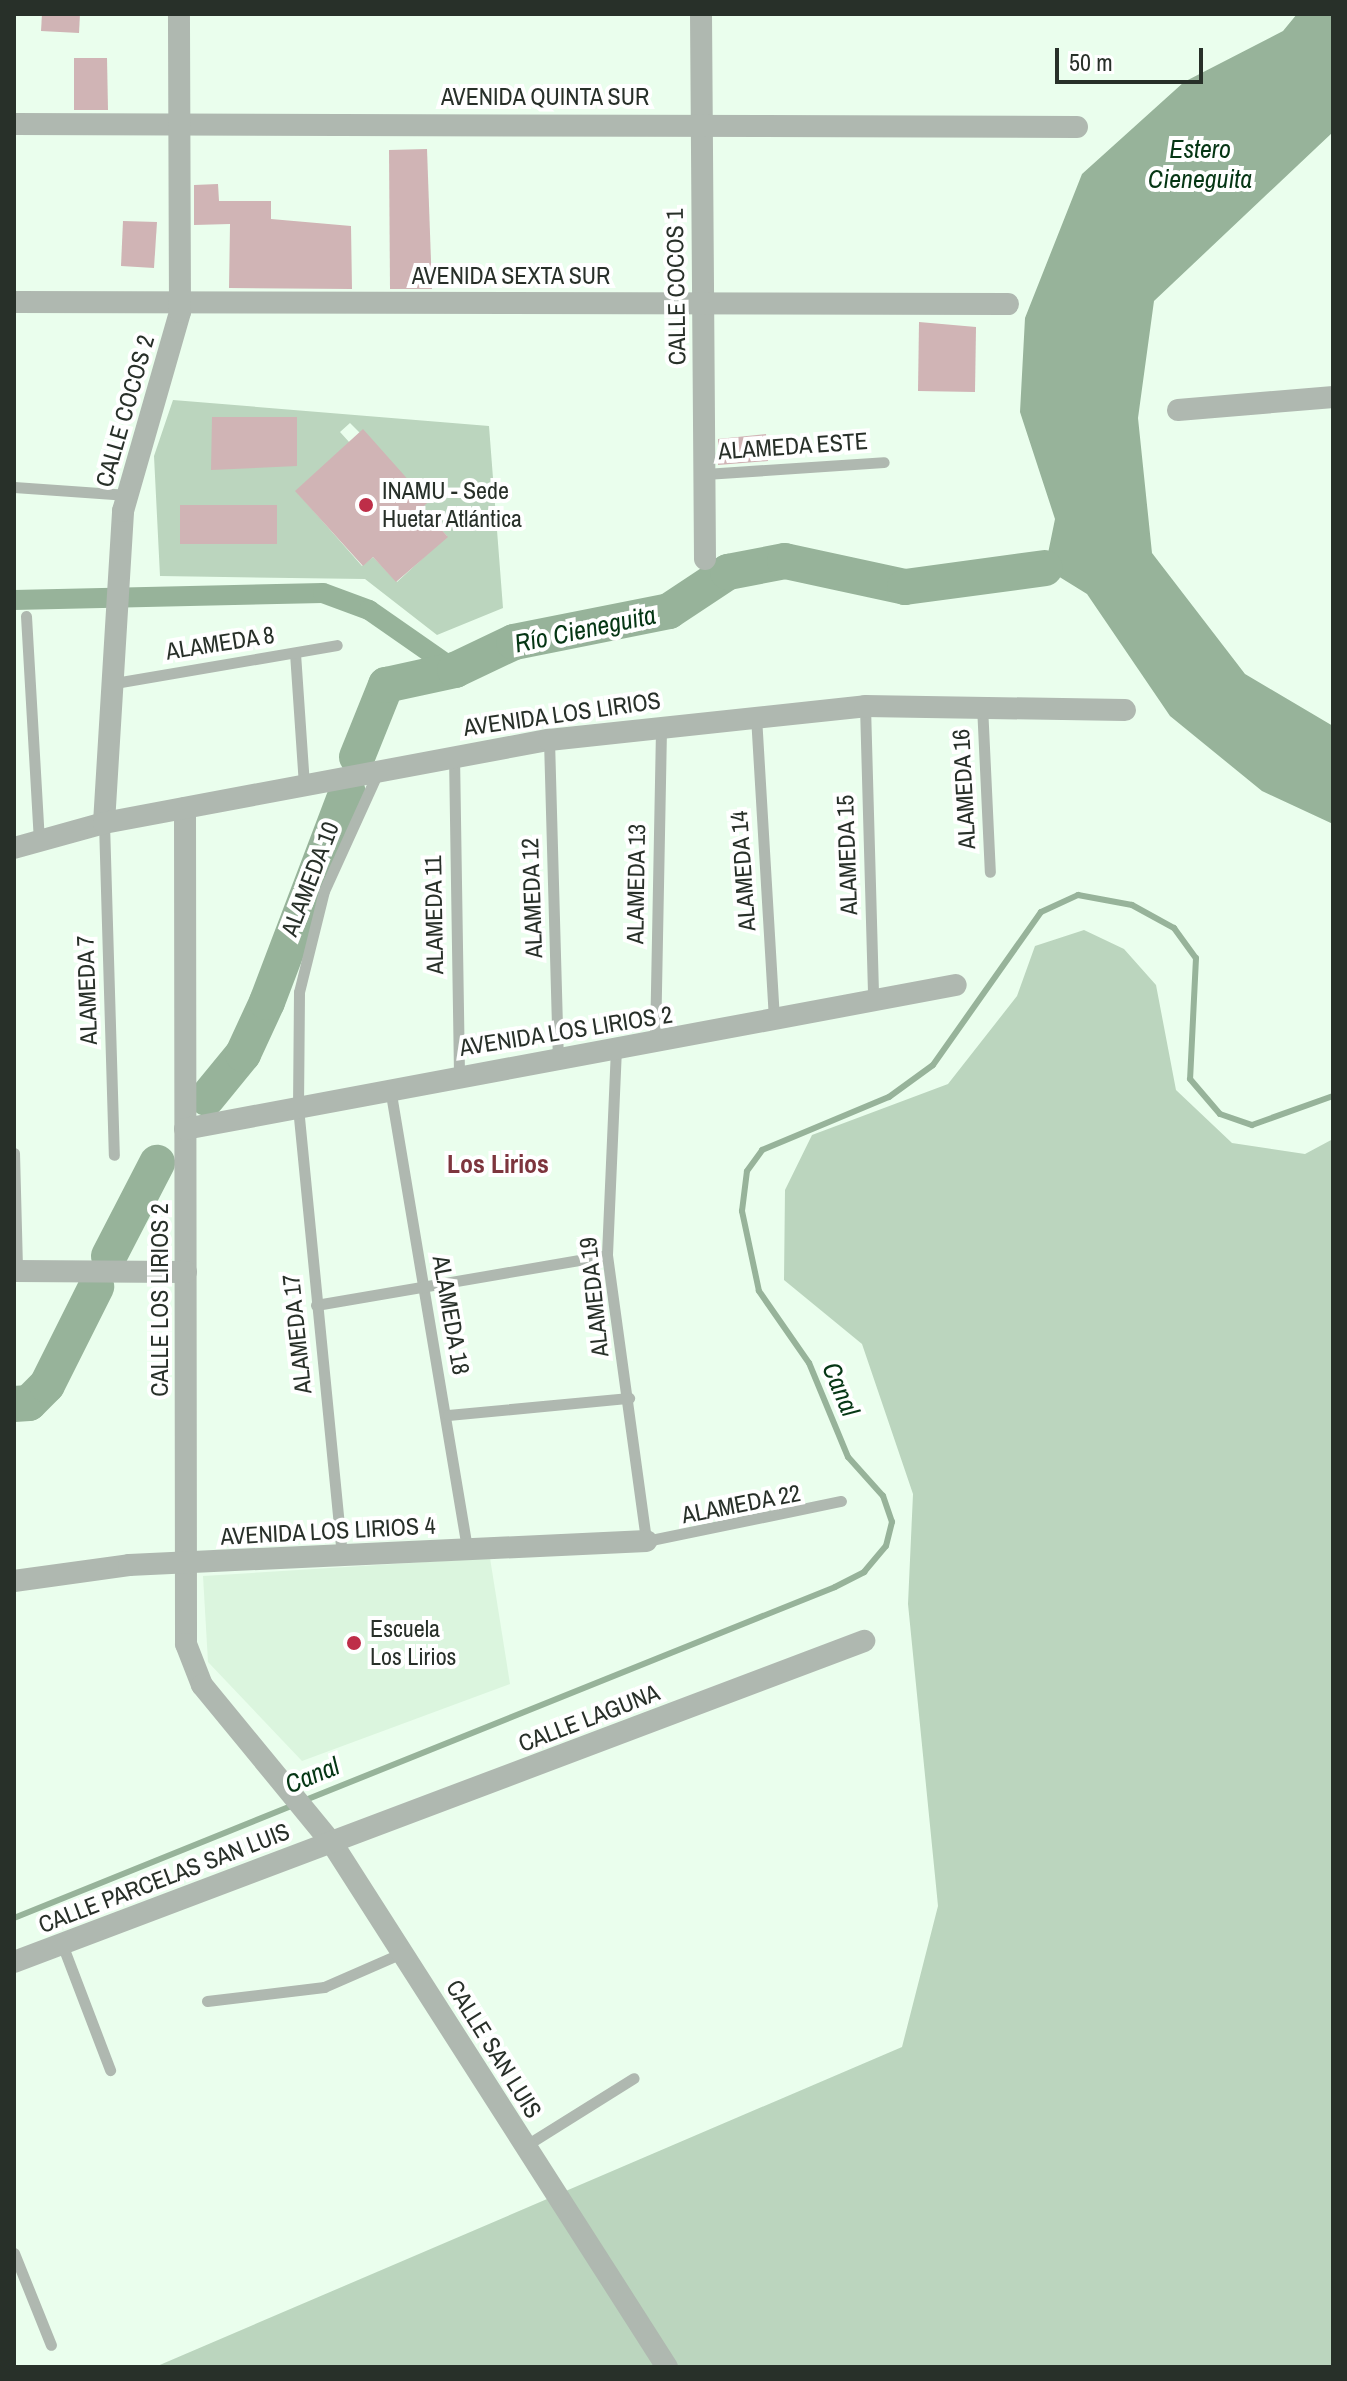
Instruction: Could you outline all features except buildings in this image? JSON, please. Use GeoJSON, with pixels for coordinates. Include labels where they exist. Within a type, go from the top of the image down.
{"type":"FeatureCollection","features":[{"type":"Feature","properties":{"kind":"street","name":"CALLE COCOS 2"},"geometry":{"type":"LineString","coordinates":[[104,823],[114,588],[128,495],[180,302],[179,14]]}},
{"type":"Feature","properties":{"kind":"street","name":"CALLE COCOS 1"},"geometry":{"type":"LineString","coordinates":[[701,14],[705,559]]}},
{"type":"Feature","properties":{"kind":"street","name":"AVENIDA QUINTA SUR"},"geometry":{"type":"LineString","coordinates":[[14,124],[700,123],[1077,127]]}},
{"type":"Feature","properties":{"kind":"street","name":"AVENIDA SEXTA SUR"},"geometry":{"type":"LineString","coordinates":[[14,302],[1008,304]]}},
{"type":"Feature","properties":{"kind":"street"},"geometry":{"type":"LineString","coordinates":[[1178,410],[1333,397]]}},
{"type":"Feature","properties":{"kind":"street","name":"AVENIDA LOS LIRIOS"},"geometry":{"type":"LineString","coordinates":[[14,848],[104,823],[380,768],[549,740],[756,715],[865,706],[982,704],[1125,710]]}},
{"type":"Feature","properties":{"kind":"street","name":"CALLE LOS LIRIOS 2"},"geometry":{"type":"LineString","coordinates":[[185,808],[186,1644],[202,1685],[267,1767]]}},
{"type":"Feature","properties":{"kind":"street","name":"AVENIDA LOS LIRIOS 2"},"geometry":{"type":"LineString","coordinates":[[185,1129],[558,1054],[775,1024],[956,985]]}},
{"type":"Feature","properties":{"kind":"street"},"geometry":{"type":"LineString","coordinates":[[16,1271],[186,1272]]}},
{"type":"Feature","properties":{"kind":"street","name":"AVENIDA LOS LIRIOS 4"},"geometry":{"type":"LineString","coordinates":[[14,1581],[185,1565],[646,1541]]}},
{"type":"Feature","properties":{"kind":"street","name":"CALLE LAGUNA"},"geometry":{"type":"LineString","coordinates":[[332,1843],[864,1641]]}},
{"type":"Feature","properties":{"kind":"street","name":"CALLE SAN LUIS"},"geometry":{"type":"LineString","coordinates":[[267,1767],[332,1843],[667,2367]]}},
{"type":"Feature","properties":{"kind":"street","name":"CALLE PARCELAS SAN LUIS"},"geometry":{"type":"LineString","coordinates":[[14,1962],[332,1843]]}},
{"type":"Feature","properties":{"kind":"lane","name":"ALAMEDA ESTE"},"geometry":{"type":"LineString","coordinates":[[705,474],[884,462]]}},
{"type":"Feature","properties":{"kind":"lane"},"geometry":{"type":"LineString","coordinates":[[14,487],[128,495]]}},
{"type":"Feature","properties":{"kind":"lane"},"geometry":{"type":"LineString","coordinates":[[26,616],[39,841]]}},
{"type":"Feature","properties":{"kind":"lane","name":"ALAMEDA 8"},"geometry":{"type":"LineString","coordinates":[[109,684],[337,645]]}},
{"type":"Feature","properties":{"kind":"lane"},"geometry":{"type":"LineString","coordinates":[[295,653],[304,784]]}},
{"type":"Feature","properties":{"kind":"lane","name":"ALAMEDA 16"},"geometry":{"type":"LineString","coordinates":[[982,704],[990,872]]}},
{"type":"Feature","properties":{"kind":"lane","name":"ALAMEDA 15"},"geometry":{"type":"LineString","coordinates":[[865,706],[873,1003]]}},
{"type":"Feature","properties":{"kind":"lane","name":"ALAMEDA 14"},"geometry":{"type":"LineString","coordinates":[[756,715],[775,1024]]}},
{"type":"Feature","properties":{"kind":"lane","name":"ALAMEDA 13"},"geometry":{"type":"LineString","coordinates":[[655,1042],[661,727]]}},
{"type":"Feature","properties":{"kind":"lane","name":"ALAMEDA 12"},"geometry":{"type":"LineString","coordinates":[[549,740],[558,1054]]}},
{"type":"Feature","properties":{"kind":"lane","name":"ALAMEDA 11"},"geometry":{"type":"LineString","coordinates":[[454,755],[459,1075]]}},
{"type":"Feature","properties":{"kind":"lane","name":"ALAMEDA 10"},"geometry":{"type":"LineString","coordinates":[[298,1107],[302,963],[324,891],[380,768]]}},
{"type":"Feature","properties":{"kind":"lane","name":"ALAMEDA 7"},"geometry":{"type":"LineString","coordinates":[[104,823],[114,1155]]}},
{"type":"Feature","properties":{"kind":"lane","name":"ALAMEDA 19"},"geometry":{"type":"LineString","coordinates":[[616,1047],[607,1255],[629,1398],[646,1541]]}},
{"type":"Feature","properties":{"kind":"lane","name":"ALAMEDA 18"},"geometry":{"type":"LineString","coordinates":[[390,1088],[448,1415],[467,1550]]}},
{"type":"Feature","properties":{"kind":"lane","name":"ALAMEDA 17"},"geometry":{"type":"LineString","coordinates":[[298,1107],[342,1556]]}},
{"type":"Feature","properties":{"kind":"lane"},"geometry":{"type":"LineString","coordinates":[[14,1153],[16,1271]]}},
{"type":"Feature","properties":{"kind":"lane"},"geometry":{"type":"LineString","coordinates":[[316,1305],[607,1255]]}},
{"type":"Feature","properties":{"kind":"lane"},"geometry":{"type":"LineString","coordinates":[[448,1415],[629,1398]]}},
{"type":"Feature","properties":{"kind":"lane","name":"ALAMEDA 22"},"geometry":{"type":"LineString","coordinates":[[646,1541],[841,1501]]}},
{"type":"Feature","properties":{"kind":"lane"},"geometry":{"type":"LineString","coordinates":[[62,1944],[110,2070]]}},
{"type":"Feature","properties":{"kind":"lane"},"geometry":{"type":"LineString","coordinates":[[207,2001],[324,1987],[402,1953]]}},
{"type":"Feature","properties":{"kind":"lane"},"geometry":{"type":"LineString","coordinates":[[525,2146],[634,2078]]}},
{"type":"Feature","properties":{"kind":"lane"},"geometry":{"type":"LineString","coordinates":[[14,2253],[51,2345]]}},
{"type":"Feature","properties":{"kind":"shaded area"},"geometry":{"type":"Polygon","coordinates":[[[173,400],[489,426],[503,608],[437,635],[365,579],[160,576],[154,456],[173,400]],[[350,423],[340,432],[350,443],[296,491],[362,566],[373,557],[397,582],[447,536],[422,508],[428,501],[350,423]]]}},
{"type":"Feature","properties":{"kind":"shaded area"},"geometry":{"type":"Polygon","coordinates":[[[1084,930],[1124,949],[1156,985],[1176,1090],[1232,1143],[1305,1154],[1333,1139],[1333,2367],[155,2367],[902,2047],[938,1906],[908,1604],[913,1494],[862,1344],[784,1280],[785,1190],[812,1135],[948,1084],[1017,996],[1035,946],[1084,930]]]}},
{"type":"Feature","properties":{"kind":"shaded area","name":"Escuela Los Lirios"},"geometry":{"type":"Polygon","coordinates":[[[490,1558],[510,1684],[302,1761],[208,1662],[203,1576],[490,1558]]]}},
{"type":"Feature","properties":{"kind":"water","name":"Estero Cieneguita"},"geometry":{"type":"Polygon","coordinates":[[[1297,14],[1333,14],[1333,132],[1154,301],[1138,418],[1152,553],[1245,674],[1333,726],[1333,824],[1262,791],[1170,716],[1087,594],[1045,568],[1055,519],[1020,412],[1025,318],[1082,174],[1184,82],[1283,31],[1297,14]]]}},
{"type":"Feature","properties":{"kind":"waterway","name":"Río Cieneguita"},"geometry":{"type":"LineString","coordinates":[[357,757],[386,685],[455,670],[514,642],[669,611],[728,572],[785,561],[905,587],[1045,568]]}},
{"type":"Feature","properties":{"kind":"waterway"},"geometry":{"type":"LineString","coordinates":[[14,600],[323,593],[369,610],[455,670]]}},
{"type":"Feature","properties":{"kind":"waterway","name":"Río Cieneguita"},"geometry":{"type":"LineString","coordinates":[[207,1098],[243,1054],[267,1002],[347,791]]}},
{"type":"Feature","properties":{"kind":"waterway","name":"Canal"},"geometry":{"type":"LineString","coordinates":[[303,1801],[835,1587],[864,1572],[886,1546],[892,1522],[883,1496],[848,1457],[809,1363],[759,1291],[742,1211],[747,1171],[762,1150],[889,1097],[933,1065],[1041,912],[1078,895],[1132,905],[1174,928],[1196,958],[1190,1079],[1220,1114],[1252,1125],[1333,1096]]}},
{"type":"Feature","properties":{"kind":"waterway","name":"Río Cieneguita"},"geometry":{"type":"LineString","coordinates":[[109,1256],[157,1163]]}},
{"type":"Feature","properties":{"kind":"waterway","name":"Río Cieneguita"},"geometry":{"type":"LineString","coordinates":[[14,1404],[29,1403],[47,1385],[96,1287]]}},
{"type":"Feature","properties":{"kind":"waterway","name":"Canal"},"geometry":{"type":"LineString","coordinates":[[14,1918],[293,1805]]}},
{"type":"Feature","properties":{"kind":"place","name":"INAMU - Sede Huetar Atlántica"},"geometry":{"type":"Point","coordinates":[366,505]}},
{"type":"Feature","properties":{"kind":"place","name":"Escuela Los Lirios"},"geometry":{"type":"Point","coordinates":[354,1643]}},
{"type":"Feature","properties":{"kind":"district","name":"Los Lirios"},"geometry":{"type":"Point","coordinates":[498,1164]}}]}
